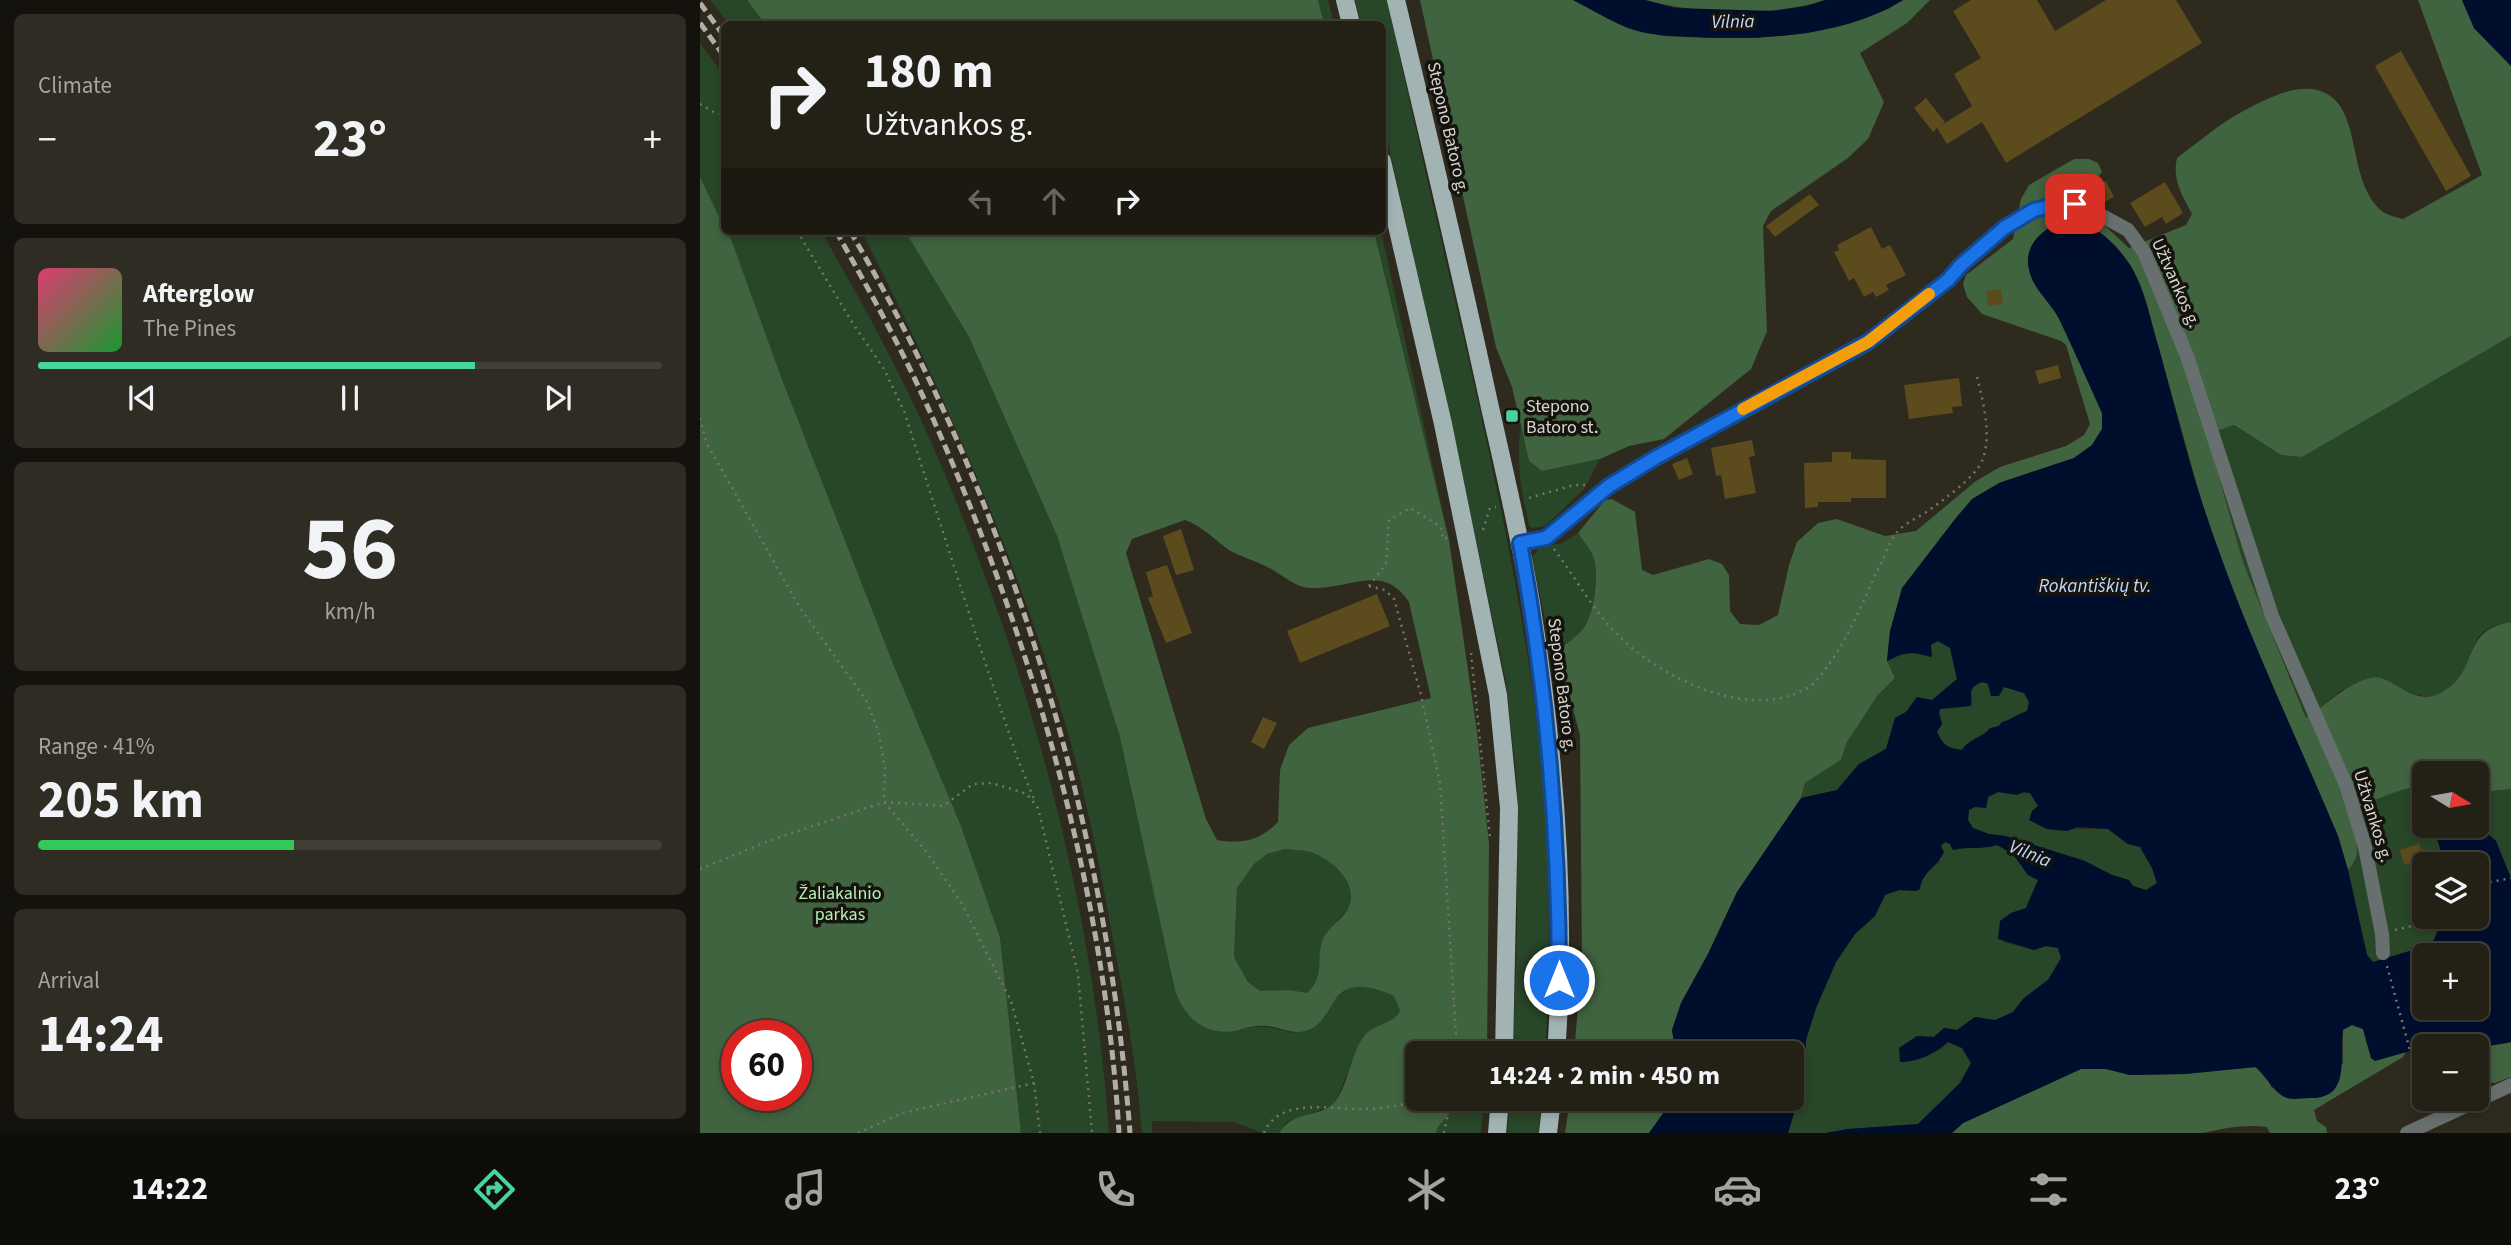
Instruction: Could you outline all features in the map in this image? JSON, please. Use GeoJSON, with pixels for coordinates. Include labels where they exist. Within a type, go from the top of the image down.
{"type":"FeatureCollection","features":[{"type":"Feature","properties":{"kind":"main road"},"geometry":{"type":"LineString","coordinates":[[1345,0],[1350,21]]}},
{"type":"Feature","properties":{"kind":"main road","name":"Stepono Batoro g."},"geometry":{"type":"LineString","coordinates":[[1396,0],[1520,543],[1536,641],[1553,780],[1559,885],[1557,1041]]}},
{"type":"Feature","properties":{"kind":"main road"},"geometry":{"type":"LineString","coordinates":[[1386,178],[1443,424],[1493,664],[1506,774],[1509,876],[1504,1041]]}},
{"type":"Feature","properties":{"kind":"main road"},"geometry":{"type":"LineString","coordinates":[[1497,1133],[1499,1111]]}},
{"type":"Feature","properties":{"kind":"main road"},"geometry":{"type":"LineString","coordinates":[[1548,1133],[1551,1111]]}},
{"type":"Feature","properties":{"kind":"street","name":"Užtvankos g."},"geometry":{"type":"LineString","coordinates":[[1520,543],[1546,538],[1609,486],[1667,451],[1868,342],[1948,280],[1961,265],[2004,228],[2034,210],[2059,204],[2075,204],[2128,230],[2144,252],[2187,356],[2272,616],[2346,785],[2365,847],[2382,934],[2383,953]]}},
{"type":"Feature","properties":{"kind":"street"},"geometry":{"type":"LineString","coordinates":[[2407,1133],[2511,1085]]}},
{"type":"Feature","properties":{"kind":"path"},"geometry":{"type":"LineString","coordinates":[[700,104],[721,114]]}},
{"type":"Feature","properties":{"kind":"path"},"geometry":{"type":"LineString","coordinates":[[799,235],[884,369],[904,411],[1017,757],[1038,808],[1078,974],[1092,1133]]}},
{"type":"Feature","properties":{"kind":"path"},"geometry":{"type":"LineString","coordinates":[[1546,538],[1578,580],[1601,617],[1643,658],[1676,677],[1707,690],[1752,701],[1784,699],[1811,687],[1840,647],[1896,532],[1934,507],[1973,474],[1982,462],[1986,444],[1985,415],[1976,372]]}},
{"type":"Feature","properties":{"kind":"path"},"geometry":{"type":"LineString","coordinates":[[700,418],[706,442],[800,608],[866,700],[878,733],[885,768],[884,802],[925,850],[961,902],[1011,1001],[1034,1083],[1040,1133]]}},
{"type":"Feature","properties":{"kind":"path"},"geometry":{"type":"LineString","coordinates":[[1466,534],[1482,531],[1490,508],[1574,485],[1609,486]]}},
{"type":"Feature","properties":{"kind":"path"},"geometry":{"type":"LineString","coordinates":[[1443,538],[1441,527],[1410,509],[1389,520],[1387,564],[1369,586],[1385,590],[1394,599],[1421,695],[1440,783],[1455,1041]]}},
{"type":"Feature","properties":{"kind":"path"},"geometry":{"type":"LineString","coordinates":[[1471,653],[1484,761],[1490,843]]}},
{"type":"Feature","properties":{"kind":"path"},"geometry":{"type":"LineString","coordinates":[[700,869],[813,825],[884,802],[943,806],[973,784],[992,783],[1027,794],[1038,808]]}},
{"type":"Feature","properties":{"kind":"path"},"geometry":{"type":"LineString","coordinates":[[2489,882],[2511,878]]}},
{"type":"Feature","properties":{"kind":"path"},"geometry":{"type":"LineString","coordinates":[[2382,934],[2412,926]]}},
{"type":"Feature","properties":{"kind":"path"},"geometry":{"type":"LineString","coordinates":[[2383,953],[2412,1056]]}},
{"type":"Feature","properties":{"kind":"path"},"geometry":{"type":"LineString","coordinates":[[858,1133],[902,1113],[1034,1083]]}},
{"type":"Feature","properties":{"kind":"path"},"geometry":{"type":"LineString","coordinates":[[1264,1133],[1272,1120],[1286,1112],[1313,1107],[1365,1109],[1405,1103]]}},
{"type":"Feature","properties":{"kind":"path"},"geometry":{"type":"LineString","coordinates":[[1444,1133],[1449,1111]]}},
{"type":"Feature","properties":{"kind":"green space"},"geometry":{"type":"Polygon","coordinates":[[[710,0],[747,0],[763,21],[727,21],[710,0]]]}},
{"type":"Feature","properties":{"kind":"green space"},"geometry":{"type":"Polygon","coordinates":[[[747,0],[1318,0],[1323,21],[763,21],[747,0]]]}},
{"type":"Feature","properties":{"kind":"green space"},"geometry":{"type":"Polygon","coordinates":[[[1318,0],[1328,0],[1333,21],[1323,21],[1318,0]]]}},
{"type":"Feature","properties":{"kind":"green space"},"geometry":{"type":"Polygon","coordinates":[[[1355,0],[1387,0],[1486,438],[1517,594],[1534,699],[1548,876],[1545,1041],[1513,1041],[1517,783],[1506,682],[1386,134],[1386,21],[1360,21],[1355,0]]]}},
{"type":"Feature","properties":{"kind":"green space"},"geometry":{"type":"Polygon","coordinates":[[[1420,0],[1573,0],[1627,28],[1663,36],[1758,38],[1807,33],[1851,22],[1888,9],[1903,0],[1930,0],[1907,23],[1860,53],[1884,102],[1868,139],[1848,158],[1771,211],[1763,226],[1767,331],[1751,369],[1664,439],[1629,446],[1600,459],[1542,471],[1529,461],[1512,387],[1496,347],[1420,0]]]}},
{"type":"Feature","properties":{"kind":"green space"},"geometry":{"type":"Polygon","coordinates":[[[1645,0],[1825,0],[1783,9],[1735,12],[1687,8],[1645,0]]]}},
{"type":"Feature","properties":{"kind":"green space"},"geometry":{"type":"Polygon","coordinates":[[[2418,0],[2462,0],[2474,28],[2511,66],[2511,336],[2302,457],[2281,455],[2234,425],[2207,434],[2243,562],[2306,718],[2344,690],[2370,678],[2387,680],[2422,697],[2444,691],[2462,672],[2484,633],[2495,626],[2511,622],[2511,789],[2489,790],[2489,761],[2412,761],[2412,788],[2384,796],[2348,814],[2357,851],[2348,870],[2338,836],[2249,634],[2203,507],[2146,302],[2131,266],[2114,245],[2032,278],[2058,315],[2102,413],[2102,429],[2092,445],[2074,458],[1999,483],[1890,631],[1887,661],[1895,678],[1877,696],[1847,742],[1841,760],[1805,783],[1801,799],[1737,892],[1681,1003],[1672,1030],[1674,1041],[1575,1041],[1582,961],[1580,735],[1569,694],[1554,660],[1559,651],[1583,629],[1590,614],[1596,583],[1595,563],[1578,533],[1605,500],[1612,499],[1635,512],[1642,570],[1653,575],[1709,559],[1722,564],[1729,575],[1730,611],[1740,624],[1759,625],[1778,615],[1797,542],[1818,523],[1837,519],[1885,536],[1916,531],[1976,481],[2000,467],[2066,446],[2084,435],[2090,424],[2066,345],[1982,314],[1967,297],[1963,284],[1966,275],[2013,239],[2021,199],[2029,185],[2074,159],[2089,159],[2098,163],[2102,172],[2087,191],[2078,213],[2103,224],[2129,248],[2186,225],[2192,214],[2177,180],[2177,158],[2238,114],[2280,94],[2302,89],[2323,92],[2336,101],[2350,129],[2363,183],[2371,199],[2383,212],[2403,219],[2482,175],[2418,0]]]}},
{"type":"Feature","properties":{"kind":"green space"},"geometry":{"type":"Polygon","coordinates":[[[700,43],[721,72],[721,221],[700,177],[700,43]]]}},
{"type":"Feature","properties":{"kind":"green space","name":"Žaliakalnio parkas"},"geometry":{"type":"Polygon","coordinates":[[[700,177],[721,221],[721,235],[728,235],[731,239],[780,374],[894,666],[961,826],[1000,937],[1021,1133],[700,1133],[700,177]]]}},
{"type":"Feature","properties":{"kind":"green space"},"geometry":{"type":"Polygon","coordinates":[[[728,235],[823,235],[877,331],[927,433],[994,601],[1048,776],[1070,864],[1087,954],[1101,1044],[1109,1133],[1021,1133],[1000,936],[961,826],[894,666],[728,235]]]}},
{"type":"Feature","properties":{"kind":"green space"},"geometry":{"type":"Polygon","coordinates":[[[863,235],[907,235],[969,337],[1057,536],[1120,737],[1233,1031],[1263,1027],[1293,1033],[1324,1017],[1335,998],[1351,987],[1374,987],[1394,996],[1400,1011],[1396,1019],[1382,1025],[1345,1078],[1339,1096],[1332,1106],[1287,1122],[1279,1133],[1263,1133],[1234,1122],[1152,1121],[1152,1133],[1142,1133],[1122,988],[1098,858],[1073,750],[1045,659],[1000,534],[948,411],[863,235]]]}},
{"type":"Feature","properties":{"kind":"green space"},"geometry":{"type":"Polygon","coordinates":[[[907,235],[1375,235],[1449,540],[1477,732],[1489,844],[1487,1041],[1405,1041],[1405,1111],[1452,1111],[1436,1133],[1279,1133],[1292,1120],[1322,1111],[1334,1103],[1365,1035],[1393,1019],[1400,1011],[1394,996],[1370,988],[1353,987],[1339,995],[1316,1026],[1303,1032],[1263,1026],[1224,1032],[1205,1027],[1190,1016],[1175,990],[1120,737],[1057,536],[969,337],[907,235]],[[1185,520],[1132,539],[1126,553],[1206,819],[1217,840],[1235,842],[1257,837],[1278,822],[1280,770],[1289,745],[1308,728],[1431,698],[1409,602],[1399,590],[1388,583],[1377,581],[1325,588],[1301,586],[1268,567],[1229,550],[1203,529],[1185,520]],[[1285,849],[1267,854],[1254,864],[1237,888],[1234,957],[1248,982],[1260,991],[1290,990],[1307,993],[1317,980],[1324,937],[1349,907],[1351,897],[1346,879],[1333,865],[1316,854],[1285,849]]]}},
{"type":"Feature","properties":{"kind":"green space"},"geometry":{"type":"Polygon","coordinates":[[[1375,235],[1382,235],[1449,540],[1375,235]]]}},
{"type":"Feature","properties":{"kind":"green space"},"geometry":{"type":"Polygon","coordinates":[[[2511,336],[2511,622],[2481,634],[2456,682],[2438,695],[2427,696],[2406,691],[2383,678],[2340,691],[2307,719],[2243,562],[2207,433],[2233,425],[2281,455],[2302,457],[2511,336]]]}},
{"type":"Feature","properties":{"kind":"green space"},"geometry":{"type":"Polygon","coordinates":[[[1521,427],[1529,461],[1542,471],[1600,459],[1584,489],[1545,526],[1532,528],[1529,525],[1519,464],[1521,427]]]}},
{"type":"Feature","properties":{"kind":"green space"},"geometry":{"type":"Polygon","coordinates":[[[1578,533],[1595,563],[1593,604],[1583,629],[1559,651],[1554,660],[1532,558],[1539,548],[1562,543],[1578,533]]]}},
{"type":"Feature","properties":{"kind":"green space"},"geometry":{"type":"Polygon","coordinates":[[[1938,641],[1950,648],[1957,679],[1932,701],[1917,697],[1906,712],[1895,718],[1886,749],[1859,764],[1837,790],[1802,798],[1805,783],[1841,760],[1847,742],[1877,696],[1895,678],[1887,661],[1909,654],[1931,657],[1931,645],[1938,641]]]}},
{"type":"Feature","properties":{"kind":"green space"},"geometry":{"type":"Polygon","coordinates":[[[1982,681],[1988,684],[1990,690],[2004,687],[2024,693],[2029,702],[2027,711],[2016,719],[2002,722],[1998,727],[1971,741],[1962,750],[1949,747],[1937,731],[1942,724],[1940,709],[1972,704],[1969,694],[1974,686],[1982,681]]]}},
{"type":"Feature","properties":{"kind":"green space"},"geometry":{"type":"Polygon","coordinates":[[[2412,788],[2412,838],[2437,838],[2441,852],[2412,852],[2412,929],[2440,929],[2429,943],[2412,943],[2412,950],[2373,962],[2367,955],[2348,870],[2355,863],[2348,814],[2412,788]]]}},
{"type":"Feature","properties":{"kind":"green space"},"geometry":{"type":"Polygon","coordinates":[[[2511,789],[2511,878],[2496,841],[2473,838],[2489,838],[2489,790],[2511,789]]]}},
{"type":"Feature","properties":{"kind":"green space"},"geometry":{"type":"Polygon","coordinates":[[[1998,792],[2030,793],[2038,806],[2029,820],[2047,829],[2108,829],[2128,844],[2140,847],[2157,883],[2146,890],[2085,861],[1973,828],[1968,820],[1969,809],[1975,806],[1986,808],[1988,797],[1998,792]]]}},
{"type":"Feature","properties":{"kind":"green space"},"geometry":{"type":"Polygon","coordinates":[[[1945,842],[1950,844],[1953,850],[1997,845],[2013,854],[2028,875],[2038,880],[2026,908],[2011,913],[2004,942],[2034,950],[2046,946],[2058,948],[2061,958],[2048,980],[2024,998],[2013,1012],[1995,1021],[1975,1017],[1957,1030],[1944,1028],[1934,1037],[1917,1036],[1940,1050],[1948,1042],[1962,1048],[1971,1064],[1960,1083],[1918,1124],[1826,1133],[1788,1133],[1795,1111],[1804,1111],[1806,1040],[1816,1008],[1836,962],[1855,934],[1875,916],[1885,895],[1899,890],[1920,889],[1926,874],[1939,863],[1941,846],[1945,842]]]}},
{"type":"Feature","properties":{"kind":"green space"},"geometry":{"type":"Polygon","coordinates":[[[1285,849],[1316,854],[1340,872],[1350,889],[1349,908],[1338,920],[1327,943],[1318,983],[1307,993],[1290,990],[1260,992],[1248,982],[1234,957],[1237,888],[1253,864],[1267,854],[1285,849]]]}},
{"type":"Feature","properties":{"kind":"green space"},"geometry":{"type":"Polygon","coordinates":[[[2352,1025],[2363,1029],[2371,1058],[2375,1060],[2406,1052],[2403,1057],[2314,1110],[2317,1121],[2326,1127],[2327,1133],[2270,1133],[2267,1127],[2250,1126],[2203,1133],[1952,1133],[1963,1123],[2081,1069],[2106,1069],[2130,1075],[2185,1074],[2256,1067],[2265,1074],[2272,1088],[2343,1064],[2343,1029],[2352,1025]]]}},
{"type":"Feature","properties":{"kind":"green space"},"geometry":{"type":"Polygon","coordinates":[[[2511,1042],[2511,1077],[2495,1083],[2489,1082],[2489,1046],[2511,1042]]]}},
{"type":"Feature","properties":{"kind":"green space"},"geometry":{"type":"Polygon","coordinates":[[[1452,1111],[1483,1111],[1481,1133],[1436,1133],[1452,1111]]]}},
{"type":"Feature","properties":{"kind":"green space"},"geometry":{"type":"Polygon","coordinates":[[[1509,1111],[1541,1111],[1539,1133],[1507,1133],[1509,1111]]]}},
{"type":"Feature","properties":{"kind":"green space"},"geometry":{"type":"Polygon","coordinates":[[[1568,1111],[1665,1111],[1649,1133],[1565,1133],[1568,1111]]]}},
{"type":"Feature","properties":{"kind":"water","name":"Vilnia"},"geometry":{"type":"Polygon","coordinates":[[[1573,0],[1645,0],[1675,8],[1773,11],[1807,6],[1825,0],[1903,0],[1855,22],[1829,29],[1802,34],[1721,38],[1669,36],[1634,30],[1573,0]]]}},
{"type":"Feature","properties":{"kind":"water"},"geometry":{"type":"Polygon","coordinates":[[[2462,0],[2511,0],[2511,66],[2474,28],[2462,0]]]}},
{"type":"Feature","properties":{"kind":"water","name":"Rokantiškių tv."},"geometry":{"type":"Polygon","coordinates":[[[2068,219],[2087,225],[2104,235],[2124,257],[2140,284],[2191,467],[2218,550],[2338,836],[2367,955],[2373,962],[2412,950],[2412,1020],[2489,1020],[2489,943],[2429,943],[2440,929],[2489,929],[2489,852],[2441,852],[2437,838],[2489,838],[2489,835],[2496,841],[2511,878],[2511,1042],[2489,1045],[2489,1034],[2412,1034],[2412,1050],[2375,1061],[2371,1058],[2363,1029],[2352,1025],[2343,1030],[2338,1084],[2323,1096],[2298,1099],[2282,1096],[2255,1067],[2185,1074],[2130,1075],[2106,1069],[2081,1069],[1963,1123],[1952,1133],[1826,1133],[1918,1124],[1960,1083],[1971,1063],[1962,1048],[1948,1042],[1926,1056],[1907,1062],[1900,1062],[1899,1048],[1917,1036],[1934,1037],[1944,1028],[1957,1030],[1975,1017],[1995,1020],[2013,1012],[2024,998],[2048,980],[2061,958],[2058,948],[2046,946],[2034,950],[1998,939],[2000,921],[2011,913],[2026,908],[2038,880],[2028,875],[2013,854],[1997,845],[1953,850],[1950,844],[1945,842],[1941,846],[1944,852],[1924,878],[1920,889],[1899,890],[1885,895],[1875,916],[1855,934],[1836,962],[1816,1008],[1806,1040],[1804,1079],[1804,1041],[1674,1041],[1672,1030],[1681,1003],[1737,892],[1801,798],[1837,790],[1859,764],[1886,749],[1895,718],[1906,712],[1917,697],[1932,700],[1957,679],[1950,648],[1938,641],[1931,645],[1932,657],[1909,653],[1887,661],[1890,631],[1902,588],[1972,499],[1999,483],[2074,458],[2092,445],[2102,429],[2102,413],[2076,354],[2028,268],[2030,248],[2049,228],[2068,219]],[[1982,682],[1972,689],[1971,706],[1940,709],[1942,724],[1937,732],[1949,747],[1962,750],[1990,728],[2027,711],[2029,702],[2024,693],[2004,687],[1999,696],[1991,696],[1988,684],[1982,682]],[[1998,792],[1988,797],[1986,808],[1975,807],[1969,810],[1968,820],[1973,828],[2085,861],[2146,890],[2157,883],[2140,847],[2128,844],[2108,829],[2047,829],[2029,820],[2032,811],[2038,806],[2030,793],[2017,795],[1998,792]]]}},
{"type":"Feature","properties":{"kind":"water","name":"Rokantiškių tv."},"geometry":{"type":"Polygon","coordinates":[[[1665,1111],[1795,1111],[1788,1133],[1649,1133],[1665,1111]]]}},
{"type":"Feature","properties":{"kind":"building"},"geometry":{"type":"Polygon","coordinates":[[[1971,0],[2037,0],[2055,31],[2106,0],[2176,0],[2202,43],[2006,163],[1982,122],[1947,144],[1937,128],[1933,132],[1914,108],[1926,98],[1945,122],[1940,126],[1972,106],[1954,74],[1981,58],[1953,11],[1971,0]]]}},
{"type":"Feature","properties":{"kind":"building"},"geometry":{"type":"Polygon","coordinates":[[[2401,51],[2471,176],[2446,191],[2375,66],[2401,51]]]}},
{"type":"Feature","properties":{"kind":"building"},"geometry":{"type":"Polygon","coordinates":[[[2106,181],[2114,197],[2100,204],[2090,189],[2106,181]]]}},
{"type":"Feature","properties":{"kind":"building"},"geometry":{"type":"Polygon","coordinates":[[[2165,182],[2183,213],[2166,224],[2162,217],[2145,227],[2130,203],[2165,182]]]}},
{"type":"Feature","properties":{"kind":"building"},"geometry":{"type":"Polygon","coordinates":[[[1810,194],[1819,205],[1775,237],[1766,226],[1810,194]]]}},
{"type":"Feature","properties":{"kind":"building"},"geometry":{"type":"Polygon","coordinates":[[[1871,227],[1882,249],[1890,245],[1906,275],[1886,285],[1889,290],[1876,297],[1873,292],[1864,297],[1854,278],[1849,281],[1834,252],[1839,250],[1837,245],[1871,227]]]}},
{"type":"Feature","properties":{"kind":"building"},"geometry":{"type":"Polygon","coordinates":[[[2001,289],[2003,304],[1988,306],[1986,291],[2001,289]]]}},
{"type":"Feature","properties":{"kind":"building"},"geometry":{"type":"Polygon","coordinates":[[[2058,365],[2061,378],[2039,384],[2035,371],[2058,365]]]}},
{"type":"Feature","properties":{"kind":"building"},"geometry":{"type":"Polygon","coordinates":[[[1959,378],[1962,406],[1952,407],[1953,413],[1909,419],[1904,385],[1959,378]]]}},
{"type":"Feature","properties":{"kind":"building"},"geometry":{"type":"Polygon","coordinates":[[[1752,440],[1755,456],[1749,457],[1756,493],[1725,499],[1721,475],[1716,476],[1711,448],[1752,440]]]}},
{"type":"Feature","properties":{"kind":"building"},"geometry":{"type":"Polygon","coordinates":[[[1832,452],[1851,452],[1851,459],[1886,460],[1886,498],[1818,502],[1818,507],[1805,508],[1804,463],[1832,462],[1832,452]]]}},
{"type":"Feature","properties":{"kind":"building"},"geometry":{"type":"Polygon","coordinates":[[[1687,458],[1693,474],[1679,480],[1672,464],[1687,458]]]}},
{"type":"Feature","properties":{"kind":"building"},"geometry":{"type":"Polygon","coordinates":[[[1181,529],[1194,570],[1176,575],[1163,536],[1181,529]]]}},
{"type":"Feature","properties":{"kind":"building"},"geometry":{"type":"Polygon","coordinates":[[[1167,565],[1192,633],[1166,643],[1148,598],[1153,596],[1146,572],[1167,565]]]}},
{"type":"Feature","properties":{"kind":"building"},"geometry":{"type":"Polygon","coordinates":[[[1377,594],[1390,626],[1300,663],[1287,631],[1377,594]]]}},
{"type":"Feature","properties":{"kind":"building"},"geometry":{"type":"Polygon","coordinates":[[[1263,717],[1277,723],[1264,749],[1251,742],[1263,717]]]}},
{"type":"Feature","properties":{"kind":"building"},"geometry":{"type":"Polygon","coordinates":[[[2419,844],[2422,852],[2412,852],[2412,863],[2404,865],[2400,850],[2419,844]]]}},
{"type":"Feature","properties":{"kind":"railway"},"geometry":{"type":"LineString","coordinates":[[700,3],[721,32]]}},
{"type":"Feature","properties":{"kind":"railway"},"geometry":{"type":"LineString","coordinates":[[700,23],[721,52]]}},
{"type":"Feature","properties":{"kind":"railway"},"geometry":{"type":"LineString","coordinates":[[838,235],[920,390],[994,567],[1026,659],[1054,752],[1096,942],[1110,1038],[1119,1133]]}},
{"type":"Feature","properties":{"kind":"railway"},"geometry":{"type":"LineString","coordinates":[[852,235],[907,335],[958,442],[1003,553],[1041,666],[1073,782],[1099,898],[1118,1015],[1130,1133]]}},
{"type":"Feature","properties":{"kind":"slow traffic"},"geometry":{"type":"LineString","coordinates":[[1743,409],[1868,342],[1929,294]]}},
{"type":"Feature","properties":{"kind":"place","name":"Stepono Batoro st."},"geometry":{"type":"Point","coordinates":[1512,416]}},
{"type":"Feature","properties":{"kind":"route"},"geometry":{"type":"LineString","coordinates":[[1559,980],[1559,885],[1553,780],[1540,667],[1520,543],[1546,538],[1609,486],[1750,405],[1868,342],[1948,280],[1961,265],[2004,228],[2034,210],[2059,204],[2075,204]]}}]}
